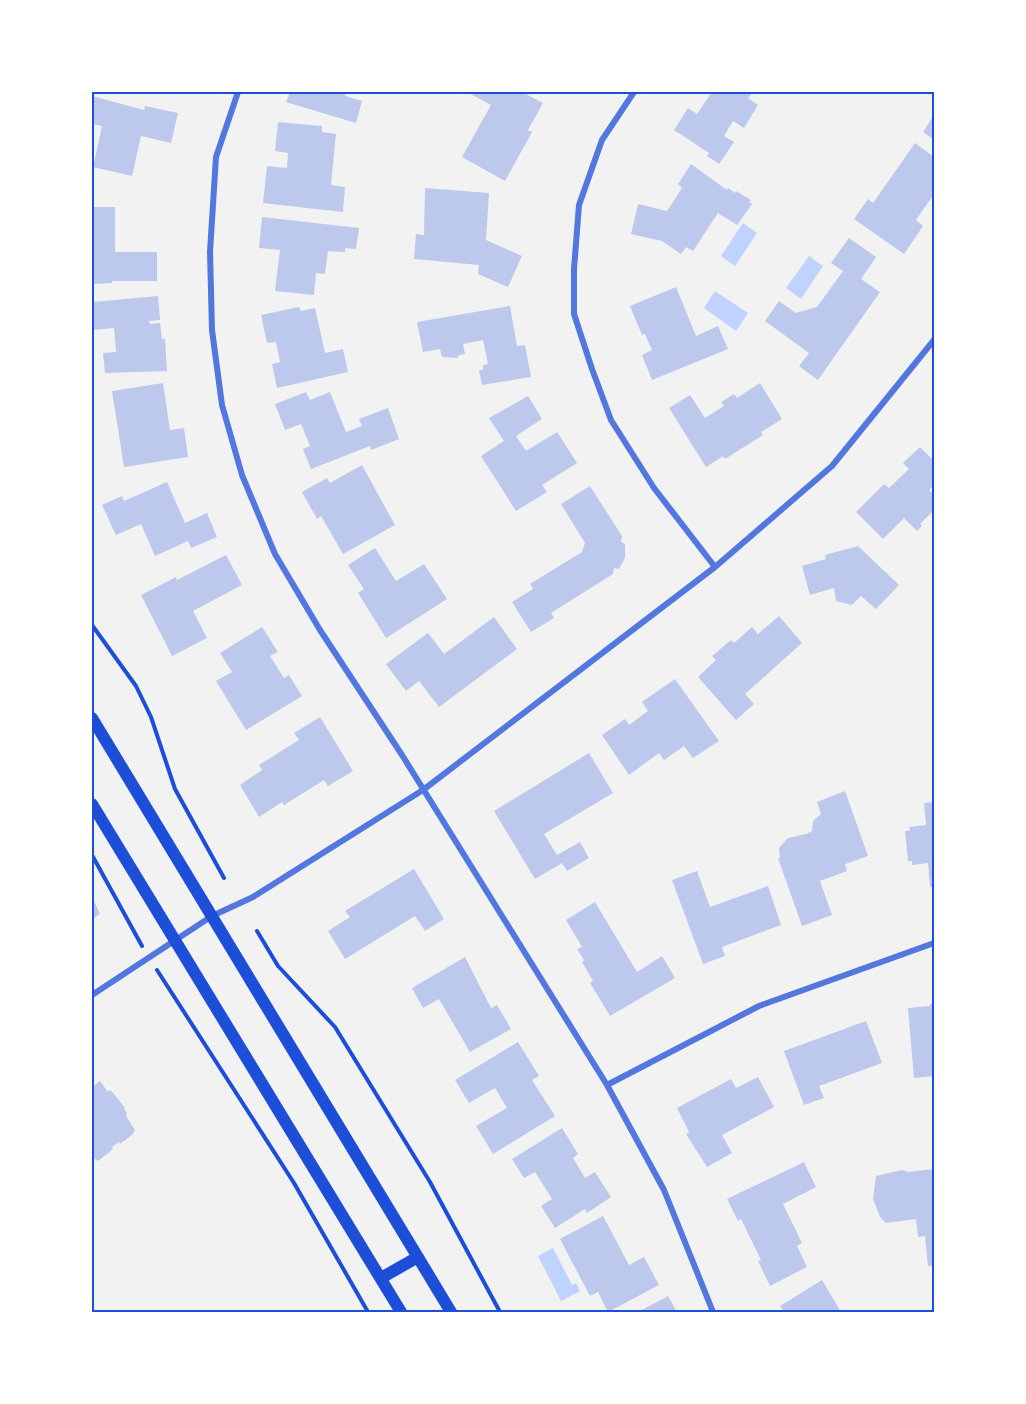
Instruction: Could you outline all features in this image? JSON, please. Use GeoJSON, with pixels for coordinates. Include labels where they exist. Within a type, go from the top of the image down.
{"type":"FeatureCollection","features":[{"type":"Feature","properties":{"kind":"main road"},"geometry":{"type":"LineString","coordinates":[[92,718],[451,1312]]}},
{"type":"Feature","properties":{"kind":"main road"},"geometry":{"type":"LineString","coordinates":[[92,804],[401,1312]]}},
{"type":"Feature","properties":{"kind":"main road"},"geometry":{"type":"LineString","coordinates":[[381,1278],[418,1257]]}},
{"type":"Feature","properties":{"kind":"street"},"geometry":{"type":"LineString","coordinates":[[238,92],[216,157],[210,252],[212,330],[222,405],[242,475],[275,554],[320,630],[607,1085],[664,1190],[713,1312]]}},
{"type":"Feature","properties":{"kind":"street"},"geometry":{"type":"LineString","coordinates":[[634,92],[602,140],[579,205],[574,269],[574,314],[611,420],[654,488],[715,567]]}},
{"type":"Feature","properties":{"kind":"street"},"geometry":{"type":"LineString","coordinates":[[92,995],[212,916],[253,897],[423,790],[715,567],[832,466],[934,340]]}},
{"type":"Feature","properties":{"kind":"street"},"geometry":{"type":"LineString","coordinates":[[607,1085],[759,1006],[934,943]]}},
{"type":"Feature","properties":{"kind":"path"},"geometry":{"type":"LineString","coordinates":[[92,625],[136,686],[151,717],[175,789],[224,878]]}},
{"type":"Feature","properties":{"kind":"path"},"geometry":{"type":"LineString","coordinates":[[92,855],[148,958],[294,1183],[368,1312]]}},
{"type":"Feature","properties":{"kind":"path"},"geometry":{"type":"LineString","coordinates":[[256,931],[278,966],[335,1028],[430,1182],[500,1312]]}},
{"type":"Feature","properties":{"kind":"water"},"geometry":{"type":"Polygon","coordinates":[[[743,223],[757,233],[735,266],[721,256],[743,223]]]}},
{"type":"Feature","properties":{"kind":"water"},"geometry":{"type":"Polygon","coordinates":[[[809,256],[823,266],[801,299],[786,288],[809,256]]]}},
{"type":"Feature","properties":{"kind":"water"},"geometry":{"type":"Polygon","coordinates":[[[715,291],[748,313],[736,331],[704,308],[715,291]]]}},
{"type":"Feature","properties":{"kind":"water"},"geometry":{"type":"Polygon","coordinates":[[[553,1248],[572,1285],[576,1283],[580,1291],[561,1301],[538,1256],[553,1248]]]}},
{"type":"Feature","properties":{"kind":"building"},"geometry":{"type":"Polygon","coordinates":[[[290,92],[346,92],[345,96],[362,101],[356,123],[286,102],[290,92]]]}},
{"type":"Feature","properties":{"kind":"building"},"geometry":{"type":"Polygon","coordinates":[[[467,92],[522,92],[543,103],[528,130],[532,132],[505,181],[462,157],[491,105],[467,92]]]}},
{"type":"Feature","properties":{"kind":"building"},"geometry":{"type":"Polygon","coordinates":[[[712,92],[753,92],[748,98],[758,105],[744,128],[733,121],[724,136],[734,142],[719,164],[707,156],[709,153],[674,130],[688,108],[697,114],[712,92]]]}},
{"type":"Feature","properties":{"kind":"building"},"geometry":{"type":"Polygon","coordinates":[[[92,96],[144,110],[145,106],[178,113],[171,143],[141,136],[132,176],[93,167],[102,126],[92,124],[92,96]]]}},
{"type":"Feature","properties":{"kind":"building"},"geometry":{"type":"Polygon","coordinates":[[[934,115],[934,140],[923,132],[934,115]]]}},
{"type":"Feature","properties":{"kind":"building"},"geometry":{"type":"Polygon","coordinates":[[[278,122],[322,126],[322,132],[336,134],[331,185],[345,187],[343,212],[263,203],[267,166],[287,168],[288,153],[275,151],[278,122]]]}},
{"type":"Feature","properties":{"kind":"building"},"geometry":{"type":"Polygon","coordinates":[[[915,143],[934,157],[934,194],[916,220],[923,226],[904,254],[854,219],[868,199],[873,203],[915,143]]]}},
{"type":"Feature","properties":{"kind":"building"},"geometry":{"type":"Polygon","coordinates":[[[691,164],[727,190],[728,188],[735,193],[736,191],[751,200],[749,202],[752,204],[737,225],[718,213],[693,251],[686,247],[681,254],[662,241],[631,234],[638,204],[667,211],[682,188],[678,184],[691,164]]]}},
{"type":"Feature","properties":{"kind":"building"},"geometry":{"type":"Polygon","coordinates":[[[425,188],[489,193],[486,240],[522,256],[508,287],[478,274],[479,265],[414,259],[416,234],[424,235],[425,188]]]}},
{"type":"Feature","properties":{"kind":"building"},"geometry":{"type":"Polygon","coordinates":[[[92,207],[115,207],[115,252],[157,252],[157,281],[112,281],[112,283],[92,284],[92,207]]]}},
{"type":"Feature","properties":{"kind":"building"},"geometry":{"type":"Polygon","coordinates":[[[262,217],[359,228],[356,249],[345,248],[345,252],[328,251],[325,274],[316,273],[314,295],[275,291],[280,250],[259,248],[262,217]]]}},
{"type":"Feature","properties":{"kind":"building"},"geometry":{"type":"Polygon","coordinates":[[[849,238],[876,257],[861,279],[880,292],[818,380],[799,366],[809,353],[765,321],[779,301],[796,313],[817,307],[843,271],[831,263],[849,238]]]}},
{"type":"Feature","properties":{"kind":"building"},"geometry":{"type":"Polygon","coordinates":[[[676,287],[696,336],[718,326],[728,349],[652,380],[642,355],[652,350],[645,334],[642,335],[630,306],[676,287]]]}},
{"type":"Feature","properties":{"kind":"building"},"geometry":{"type":"Polygon","coordinates":[[[158,296],[160,320],[149,321],[150,324],[160,323],[162,339],[165,339],[167,371],[105,373],[103,353],[116,352],[114,328],[92,330],[92,302],[158,296]]]}},
{"type":"Feature","properties":{"kind":"building"},"geometry":{"type":"Polygon","coordinates":[[[510,306],[517,346],[525,345],[531,377],[482,385],[479,370],[483,370],[483,365],[488,364],[483,340],[463,344],[465,354],[457,358],[442,357],[440,349],[423,352],[417,322],[510,306]]]}},
{"type":"Feature","properties":{"kind":"building"},"geometry":{"type":"Polygon","coordinates":[[[299,307],[301,311],[315,308],[325,353],[343,349],[348,372],[277,388],[272,364],[280,362],[276,342],[267,343],[261,315],[299,307]]]}},
{"type":"Feature","properties":{"kind":"building"},"geometry":{"type":"Polygon","coordinates":[[[163,383],[170,430],[184,428],[188,457],[124,467],[112,391],[163,383]]]}},
{"type":"Feature","properties":{"kind":"building"},"geometry":{"type":"Polygon","coordinates":[[[760,383],[782,419],[761,432],[763,435],[725,459],[723,456],[706,467],[669,408],[690,395],[705,418],[724,406],[721,402],[734,394],[737,398],[760,383]]]}},
{"type":"Feature","properties":{"kind":"building"},"geometry":{"type":"Polygon","coordinates":[[[306,392],[310,400],[330,392],[346,432],[362,426],[359,419],[388,408],[399,439],[371,450],[370,446],[311,469],[303,449],[310,446],[301,424],[285,430],[275,404],[306,392]]]}},
{"type":"Feature","properties":{"kind":"building"},"geometry":{"type":"Polygon","coordinates":[[[528,396],[542,419],[516,436],[526,451],[557,432],[577,463],[542,485],[547,492],[516,511],[481,456],[504,441],[489,418],[528,396]]]}},
{"type":"Feature","properties":{"kind":"building"},"geometry":{"type":"Polygon","coordinates":[[[920,447],[934,461],[934,485],[929,490],[934,495],[934,510],[920,524],[922,526],[917,531],[904,518],[883,539],[856,512],[884,484],[889,488],[909,469],[903,463],[920,447]]]}},
{"type":"Feature","properties":{"kind":"building"},"geometry":{"type":"Polygon","coordinates":[[[362,465],[395,525],[343,554],[321,516],[317,519],[302,492],[327,478],[330,483],[362,465]]]}},
{"type":"Feature","properties":{"kind":"building"},"geometry":{"type":"Polygon","coordinates":[[[167,482],[185,523],[207,513],[217,537],[191,548],[188,541],[155,556],[141,524],[116,535],[102,505],[122,496],[124,501],[167,482]]]}},
{"type":"Feature","properties":{"kind":"building"},"geometry":{"type":"Polygon","coordinates":[[[590,486],[622,536],[621,542],[625,544],[625,558],[619,569],[614,568],[613,574],[551,613],[554,618],[531,632],[512,602],[533,589],[530,584],[582,552],[585,543],[561,504],[590,486]]]}},
{"type":"Feature","properties":{"kind":"building"},"geometry":{"type":"Polygon","coordinates":[[[858,546],[899,585],[876,609],[861,596],[852,605],[836,601],[834,588],[810,595],[802,566],[826,559],[825,555],[858,546]]]}},
{"type":"Feature","properties":{"kind":"building"},"geometry":{"type":"Polygon","coordinates":[[[375,548],[396,581],[424,564],[447,599],[386,638],[358,593],[364,589],[348,565],[375,548]]]}},
{"type":"Feature","properties":{"kind":"building"},"geometry":{"type":"Polygon","coordinates":[[[226,555],[242,585],[193,611],[207,638],[172,656],[141,595],[226,555]]]}},
{"type":"Feature","properties":{"kind":"building"},"geometry":{"type":"Polygon","coordinates":[[[779,616],[802,643],[745,694],[754,704],[736,720],[698,677],[716,660],[712,656],[731,640],[734,643],[752,627],[758,634],[779,616]]]}},
{"type":"Feature","properties":{"kind":"building"},"geometry":{"type":"Polygon","coordinates":[[[494,617],[517,649],[439,707],[419,681],[406,691],[386,664],[428,633],[444,654],[494,617]]]}},
{"type":"Feature","properties":{"kind":"building"},"geometry":{"type":"Polygon","coordinates":[[[262,627],[278,652],[270,656],[284,678],[289,675],[302,696],[246,730],[216,681],[232,672],[220,653],[262,627]]]}},
{"type":"Feature","properties":{"kind":"building"},"geometry":{"type":"Polygon","coordinates":[[[675,679],[719,741],[693,758],[684,746],[664,760],[659,753],[629,775],[602,735],[625,719],[629,725],[648,711],[642,702],[675,679]]]}},
{"type":"Feature","properties":{"kind":"building"},"geometry":{"type":"Polygon","coordinates":[[[320,717],[353,771],[328,786],[324,780],[284,805],[282,802],[259,817],[240,785],[262,770],[259,765],[299,740],[294,733],[320,717]]]}},
{"type":"Feature","properties":{"kind":"building"},"geometry":{"type":"Polygon","coordinates":[[[589,753],[613,793],[544,834],[557,855],[580,842],[589,858],[567,871],[562,863],[535,879],[494,811],[589,753]]]}},
{"type":"Feature","properties":{"kind":"building"},"geometry":{"type":"Polygon","coordinates":[[[845,791],[868,856],[845,864],[847,871],[820,881],[832,915],[802,926],[778,858],[780,858],[779,848],[788,838],[812,831],[813,821],[821,814],[817,802],[845,791]]]}},
{"type":"Feature","properties":{"kind":"building"},"geometry":{"type":"Polygon","coordinates":[[[934,802],[934,887],[930,887],[928,863],[912,865],[912,861],[908,861],[905,831],[910,831],[909,827],[926,825],[924,803],[934,802]]]}},
{"type":"Feature","properties":{"kind":"building"},"geometry":{"type":"Polygon","coordinates":[[[414,869],[444,919],[425,931],[415,916],[345,959],[328,931],[350,917],[345,911],[414,869]]]}},
{"type":"Feature","properties":{"kind":"building"},"geometry":{"type":"Polygon","coordinates":[[[697,871],[710,907],[768,886],[781,925],[722,947],[725,956],[703,964],[672,880],[697,871]]]}},
{"type":"Feature","properties":{"kind":"building"},"geometry":{"type":"Polygon","coordinates":[[[92,897],[100,914],[92,919],[92,897]]]}},
{"type":"Feature","properties":{"kind":"building"},"geometry":{"type":"Polygon","coordinates":[[[595,902],[637,972],[662,956],[675,978],[610,1016],[590,983],[593,981],[577,949],[582,947],[566,920],[595,902]]]}},
{"type":"Feature","properties":{"kind":"building"},"geometry":{"type":"Polygon","coordinates":[[[465,957],[491,1008],[497,1005],[511,1029],[470,1052],[439,999],[423,1008],[412,988],[465,957]]]}},
{"type":"Feature","properties":{"kind":"building"},"geometry":{"type":"Polygon","coordinates":[[[934,1003],[934,1076],[914,1078],[908,1008],[930,1006],[934,1003]]]}},
{"type":"Feature","properties":{"kind":"building"},"geometry":{"type":"Polygon","coordinates":[[[866,1021],[882,1063],[819,1086],[824,1098],[804,1105],[784,1051],[866,1021]]]}},
{"type":"Feature","properties":{"kind":"building"},"geometry":{"type":"Polygon","coordinates":[[[518,1042],[539,1076],[532,1080],[555,1116],[493,1154],[476,1126],[507,1108],[495,1088],[469,1103],[455,1080],[518,1042]]]}},
{"type":"Feature","properties":{"kind":"building"},"geometry":{"type":"Polygon","coordinates":[[[758,1077],[774,1107],[722,1135],[732,1153],[707,1167],[686,1134],[689,1132],[677,1108],[731,1079],[736,1088],[758,1077]]]}},
{"type":"Feature","properties":{"kind":"building"},"geometry":{"type":"Polygon","coordinates":[[[100,1081],[125,1108],[126,1116],[135,1130],[132,1135],[112,1147],[113,1149],[98,1161],[95,1159],[92,1162],[92,1087],[100,1081]]]}},
{"type":"Feature","properties":{"kind":"building"},"geometry":{"type":"Polygon","coordinates":[[[562,1128],[578,1154],[573,1158],[585,1178],[595,1172],[611,1197],[587,1213],[585,1209],[555,1228],[541,1206],[552,1199],[535,1172],[524,1178],[512,1159],[562,1128]]]}},
{"type":"Feature","properties":{"kind":"building"},"geometry":{"type":"Polygon","coordinates":[[[804,1162],[816,1187],[783,1204],[802,1243],[797,1246],[807,1267],[770,1286],[758,1261],[761,1260],[741,1219],[738,1221],[727,1199],[804,1162]]]}},
{"type":"Feature","properties":{"kind":"building"},"geometry":{"type":"Polygon","coordinates":[[[934,1169],[934,1266],[928,1266],[925,1236],[918,1237],[916,1219],[886,1223],[880,1217],[873,1199],[876,1176],[902,1170],[908,1172],[934,1169]]]}},
{"type":"Feature","properties":{"kind":"building"},"geometry":{"type":"Polygon","coordinates":[[[603,1216],[629,1265],[644,1257],[659,1285],[608,1312],[598,1292],[590,1296],[560,1239],[603,1216]]]}},
{"type":"Feature","properties":{"kind":"building"},"geometry":{"type":"Polygon","coordinates":[[[822,1280],[841,1312],[784,1312],[780,1306],[822,1280]]]}},
{"type":"Feature","properties":{"kind":"building"},"geometry":{"type":"Polygon","coordinates":[[[668,1296],[677,1312],[638,1312],[668,1296]]]}}]}
